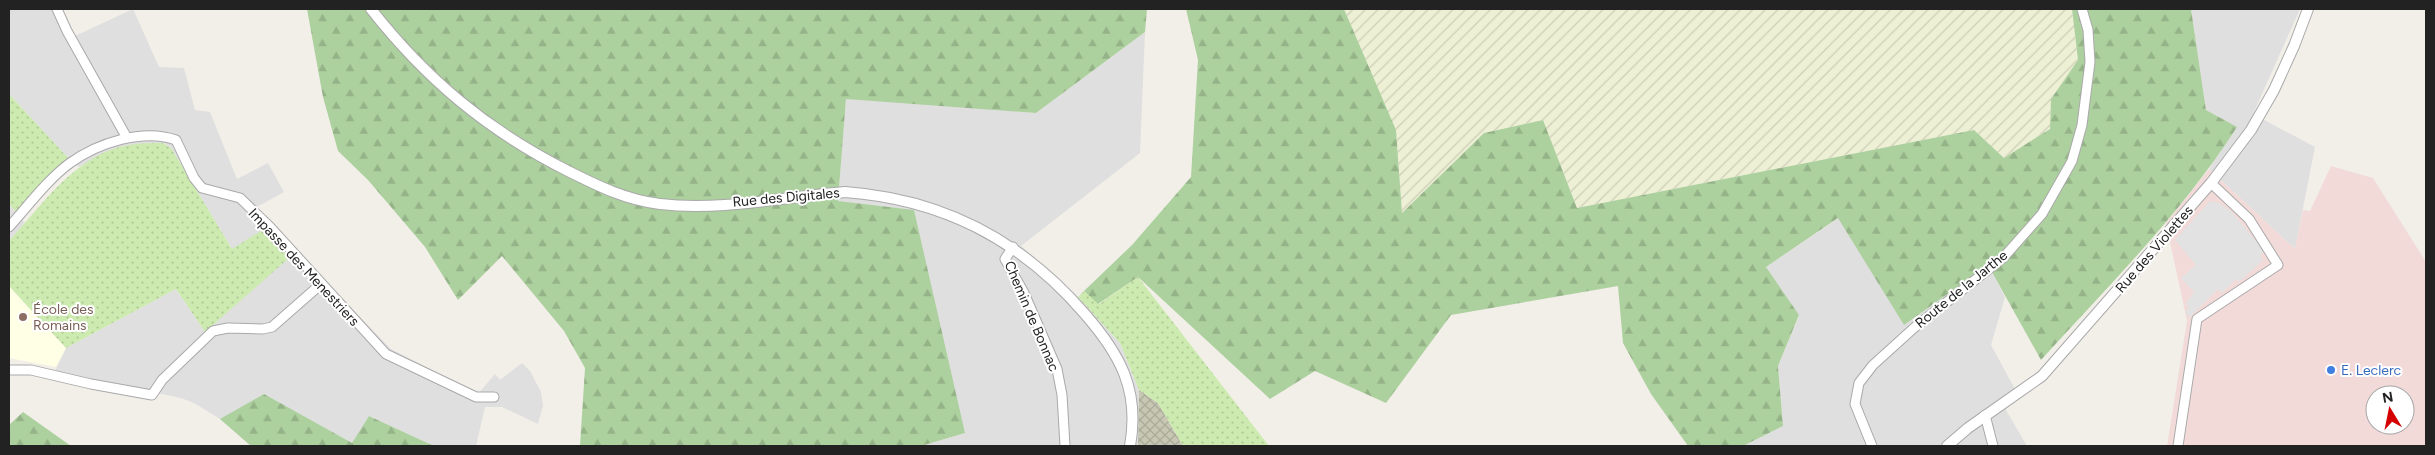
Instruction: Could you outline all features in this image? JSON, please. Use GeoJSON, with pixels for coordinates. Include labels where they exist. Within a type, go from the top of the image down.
{"type":"FeatureCollection","features":[{"type":"Feature","properties":{"kind":"street"},"geometry":{"type":"LineString","coordinates":[[9,227],[70,163],[127,138],[67,31],[57,9]]}},
{"type":"Feature","properties":{"kind":"street","name":"Rue des Digitales"},"geometry":{"type":"LineString","coordinates":[[371,9],[416,60],[481,120],[508,138],[558,166],[600,188],[630,199],[660,204],[693,206],[845,192],[868,193],[898,198],[950,215],[991,234],[1013,247],[1032,262],[1069,296],[1110,346],[1120,362],[1131,390],[1133,420],[1130,446]]}},
{"type":"Feature","properties":{"kind":"street","name":"Route de la Jarthe"},"geometry":{"type":"LineString","coordinates":[[1872,446],[1855,404],[1859,383],[1873,365],[1914,327],[2003,258],[2042,214],[2072,161],[2082,125],[2090,62],[2088,30],[2082,9]]}},
{"type":"Feature","properties":{"kind":"street","name":"Rue des Violettes"},"geometry":{"type":"LineString","coordinates":[[1947,446],[1985,415],[2042,376],[2211,183],[2251,130],[2274,90],[2308,9]]}},
{"type":"Feature","properties":{"kind":"street","name":"Impasse des Menestriers"},"geometry":{"type":"LineString","coordinates":[[127,138],[166,136],[176,140],[194,178],[202,188],[240,198],[270,227],[386,354],[476,397],[494,397]]}},
{"type":"Feature","properties":{"kind":"street"},"geometry":{"type":"LineString","coordinates":[[2178,446],[2197,319],[2278,265],[2249,219],[2211,183]]}},
{"type":"Feature","properties":{"kind":"street","name":"Chemin de Bonnac"},"geometry":{"type":"LineString","coordinates":[[1013,247],[1005,260],[1024,293],[1057,369],[1062,395],[1066,446]]}},
{"type":"Feature","properties":{"kind":"street"},"geometry":{"type":"LineString","coordinates":[[10,370],[30,370],[152,395],[162,380],[213,331],[228,328],[262,329],[272,327],[321,284]]}},
{"type":"Feature","properties":{"kind":"street"},"geometry":{"type":"LineString","coordinates":[[1985,415],[1994,446]]}},
{"type":"Feature","properties":{"kind":"shaded area"},"geometry":{"type":"Polygon","coordinates":[[[9,9],[62,9],[75,36],[133,9],[159,67],[184,68],[195,110],[210,112],[237,179],[268,163],[284,192],[255,208],[391,349],[478,394],[495,374],[500,380],[522,363],[530,371],[541,392],[543,406],[538,424],[502,407],[485,407],[476,446],[434,446],[369,416],[353,443],[251,446],[220,419],[194,403],[181,398],[55,371],[66,348],[176,289],[205,332],[232,249],[171,148],[164,143],[103,154],[79,167],[70,160],[9,94],[9,9]]]}},
{"type":"Feature","properties":{"kind":"shaded area"},"geometry":{"type":"Polygon","coordinates":[[[1344,9],[2072,9],[2078,61],[2051,99],[2050,129],[2004,158],[1974,130],[1577,208],[1543,120],[1484,133],[1402,213],[1396,130],[1344,9]]]}},
{"type":"Feature","properties":{"kind":"shaded area"},"geometry":{"type":"Polygon","coordinates":[[[2191,9],[2300,9],[2253,114],[2315,147],[2295,249],[2209,169],[2236,127],[2206,110],[2191,9]]]}},
{"type":"Feature","properties":{"kind":"shaded area"},"geometry":{"type":"Polygon","coordinates":[[[1145,32],[1140,153],[1021,246],[1078,297],[1120,343],[1139,390],[1138,446],[921,446],[965,433],[838,201],[846,98],[1036,113],[1145,32]]]}},
{"type":"Feature","properties":{"kind":"shaded area"},"geometry":{"type":"Polygon","coordinates":[[[2331,166],[2373,178],[2426,262],[2426,446],[2167,446],[2187,321],[2166,223],[2209,169],[2295,249],[2303,210],[2310,211],[2331,166]]]}},
{"type":"Feature","properties":{"kind":"shaded area"},"geometry":{"type":"Polygon","coordinates":[[[2210,201],[2219,203],[2231,211],[2264,251],[2260,256],[2263,260],[2239,282],[2236,279],[2222,293],[2218,289],[2190,317],[2185,312],[2189,308],[2186,304],[2194,292],[2181,278],[2196,265],[2175,240],[2210,201]]]}},
{"type":"Feature","properties":{"kind":"shaded area"},"geometry":{"type":"Polygon","coordinates":[[[9,204],[25,223],[9,241],[9,204]]]}},
{"type":"Feature","properties":{"kind":"shaded area"},"geometry":{"type":"Polygon","coordinates":[[[1839,218],[1988,265],[2005,297],[1991,345],[2015,389],[2006,410],[2027,446],[1743,446],[1783,426],[1778,366],[1799,316],[1766,267],[1839,218]]]}},
{"type":"Feature","properties":{"kind":"shaded area","name":"École des Romains"},"geometry":{"type":"Polygon","coordinates":[[[9,286],[66,348],[56,367],[9,358],[9,286]]]}},
{"type":"Feature","properties":{"kind":"shaded area"},"geometry":{"type":"Polygon","coordinates":[[[1139,390],[1158,403],[1183,446],[1138,446],[1139,390]]]}},
{"type":"Feature","properties":{"kind":"green space"},"geometry":{"type":"Polygon","coordinates":[[[307,9],[1147,9],[1145,32],[1036,113],[846,99],[838,201],[914,210],[965,433],[921,446],[580,446],[585,368],[564,331],[502,256],[458,300],[425,247],[368,180],[338,151],[323,97],[307,9]]]}},
{"type":"Feature","properties":{"kind":"green space"},"geometry":{"type":"Polygon","coordinates":[[[1186,9],[1344,9],[1396,130],[1402,213],[1484,133],[1543,120],[1577,208],[1974,130],[2004,158],[2050,129],[2051,99],[2078,60],[2072,9],[2191,9],[2206,110],[2237,127],[2216,159],[2169,219],[2041,360],[1988,265],[1904,325],[1838,218],[1766,267],[1799,315],[1778,366],[1783,426],[1743,446],[1688,446],[1651,394],[1623,343],[1618,286],[1451,315],[1386,403],[1315,371],[1270,399],[1138,277],[1098,304],[1084,291],[1132,245],[1191,177],[1198,60],[1186,9]]]}},
{"type":"Feature","properties":{"kind":"green space"},"geometry":{"type":"Polygon","coordinates":[[[9,94],[70,160],[16,212],[9,204],[9,94]]]}},
{"type":"Feature","properties":{"kind":"green space"},"geometry":{"type":"Polygon","coordinates":[[[163,143],[171,148],[232,249],[264,229],[289,258],[205,332],[176,289],[66,348],[9,286],[9,241],[62,182],[93,158],[110,150],[129,145],[163,143]]]}},
{"type":"Feature","properties":{"kind":"green space"},"geometry":{"type":"Polygon","coordinates":[[[1138,277],[1269,446],[1183,446],[1158,403],[1139,390],[1120,343],[1078,297],[1084,291],[1099,304],[1138,277]]]}},
{"type":"Feature","properties":{"kind":"green space"},"geometry":{"type":"Polygon","coordinates":[[[264,394],[352,443],[369,416],[434,446],[251,446],[220,419],[264,394]]]}},
{"type":"Feature","properties":{"kind":"green space"},"geometry":{"type":"Polygon","coordinates":[[[23,412],[71,446],[9,446],[9,425],[23,412]]]}},
{"type":"Feature","properties":{"kind":"place","name":"École des Romains"},"geometry":{"type":"Point","coordinates":[23,317]}},
{"type":"Feature","properties":{"kind":"place","name":"E. Leclerc"},"geometry":{"type":"Point","coordinates":[2331,370]}}]}
